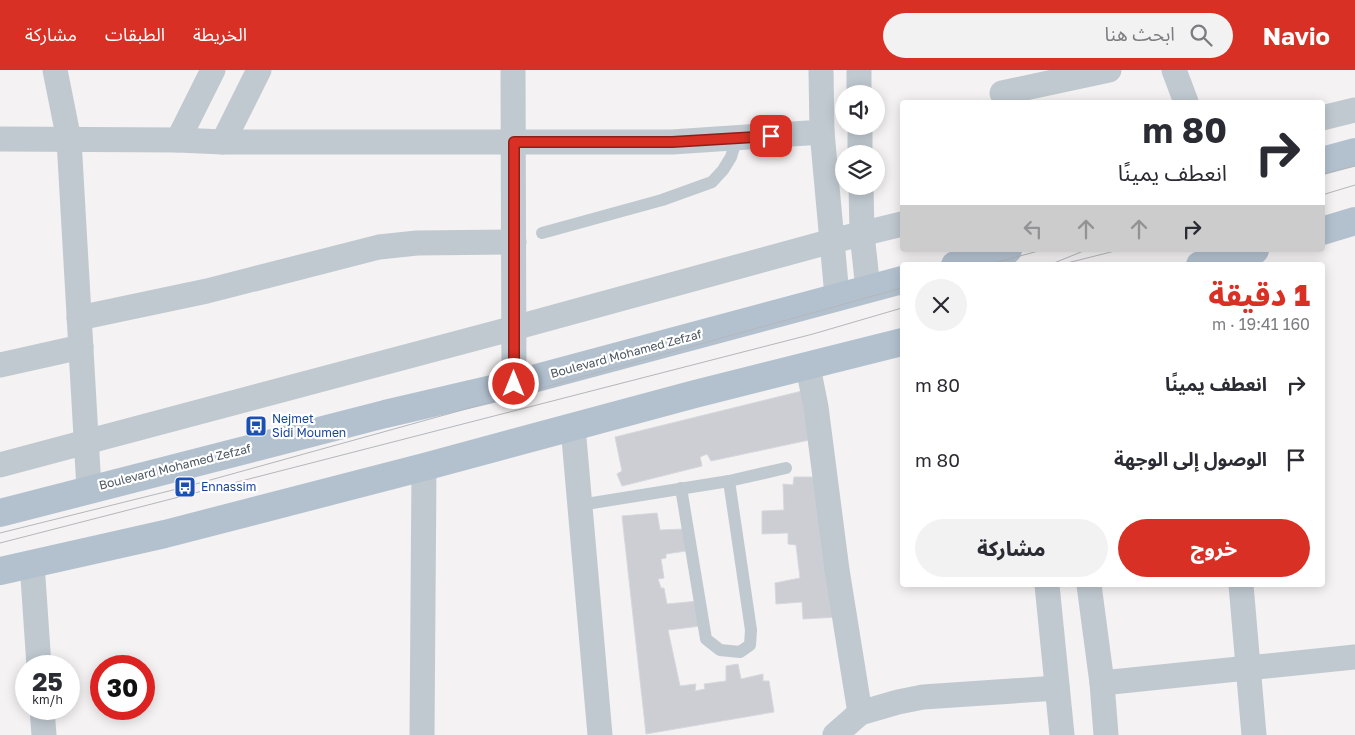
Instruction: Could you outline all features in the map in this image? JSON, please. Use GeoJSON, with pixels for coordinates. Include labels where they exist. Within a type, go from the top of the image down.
{"type":"FeatureCollection","features":[{"type":"Feature","properties":{"kind":"main road"},"geometry":{"type":"LineString","coordinates":[[1325,160],[1355,152]]}},
{"type":"Feature","properties":{"kind":"main road"},"geometry":{"type":"LineString","coordinates":[[1325,230],[1355,222]]}},
{"type":"Feature","properties":{"kind":"main road"},"geometry":{"type":"LineString","coordinates":[[966,262],[1001,252]]}},
{"type":"Feature","properties":{"kind":"main road"},"geometry":{"type":"LineString","coordinates":[[1217,262],[1249,252]]}},
{"type":"Feature","properties":{"kind":"main road","name":"Boulevard Mohamed Zefzaf"},"geometry":{"type":"LineString","coordinates":[[0,513],[385,414],[514,384],[900,281]]}},
{"type":"Feature","properties":{"kind":"main road"},"geometry":{"type":"LineString","coordinates":[[0,572],[32,563],[164,534],[424,468],[695,394],[900,343]]}},
{"type":"Feature","properties":{"kind":"street"},"geometry":{"type":"LineString","coordinates":[[55,70],[69,140],[89,489]]}},
{"type":"Feature","properties":{"kind":"street"},"geometry":{"type":"LineString","coordinates":[[178,140],[213,70]]}},
{"type":"Feature","properties":{"kind":"street"},"geometry":{"type":"LineString","coordinates":[[223,142],[259,70]]}},
{"type":"Feature","properties":{"kind":"street"},"geometry":{"type":"LineString","coordinates":[[513,70],[514,384]]}},
{"type":"Feature","properties":{"kind":"street"},"geometry":{"type":"LineString","coordinates":[[820,70],[822,132],[837,296]]}},
{"type":"Feature","properties":{"kind":"street"},"geometry":{"type":"LineString","coordinates":[[859,70],[860,85]]}},
{"type":"Feature","properties":{"kind":"street"},"geometry":{"type":"LineString","coordinates":[[1018,84],[1109,70]]}},
{"type":"Feature","properties":{"kind":"street"},"geometry":{"type":"LineString","coordinates":[[1174,70],[1185,100]]}},
{"type":"Feature","properties":{"kind":"street"},"geometry":{"type":"LineString","coordinates":[[1325,117],[1355,110]]}},
{"type":"Feature","properties":{"kind":"street"},"geometry":{"type":"LineString","coordinates":[[0,139],[223,142],[672,142],[822,132]]}},
{"type":"Feature","properties":{"kind":"street"},"geometry":{"type":"LineString","coordinates":[[861,195],[862,234],[868,289]]}},
{"type":"Feature","properties":{"kind":"street"},"geometry":{"type":"LineString","coordinates":[[0,465],[832,241],[900,224]]}},
{"type":"Feature","properties":{"kind":"street"},"geometry":{"type":"LineString","coordinates":[[79,318],[207,291],[379,248],[417,243],[514,242]]}},
{"type":"Feature","properties":{"kind":"street"},"geometry":{"type":"LineString","coordinates":[[0,365],[81,347]]}},
{"type":"Feature","properties":{"kind":"street"},"geometry":{"type":"LineString","coordinates":[[808,367],[816,407],[837,570],[860,714]]}},
{"type":"Feature","properties":{"kind":"street"},"geometry":{"type":"LineString","coordinates":[[573,427],[600,735]]}},
{"type":"Feature","properties":{"kind":"street"},"geometry":{"type":"LineString","coordinates":[[422,735],[424,468]]}},
{"type":"Feature","properties":{"kind":"street"},"geometry":{"type":"LineString","coordinates":[[32,563],[38,655]]}},
{"type":"Feature","properties":{"kind":"street"},"geometry":{"type":"LineString","coordinates":[[1047,587],[1062,735]]}},
{"type":"Feature","properties":{"kind":"street"},"geometry":{"type":"LineString","coordinates":[[1089,587],[1102,683],[1106,735]]}},
{"type":"Feature","properties":{"kind":"street"},"geometry":{"type":"LineString","coordinates":[[1241,587],[1254,735]]}},
{"type":"Feature","properties":{"kind":"street"},"geometry":{"type":"LineString","coordinates":[[1102,683],[1355,658]]}},
{"type":"Feature","properties":{"kind":"street"},"geometry":{"type":"LineString","coordinates":[[835,735],[860,714],[898,702],[923,697],[1057,688]]}},
{"type":"Feature","properties":{"kind":"street"},"geometry":{"type":"LineString","coordinates":[[43,720],[44,735]]}},
{"type":"Feature","properties":{"kind":"lane"},"geometry":{"type":"LineString","coordinates":[[542,233],[662,200],[712,182],[732,156],[737,138]]}},
{"type":"Feature","properties":{"kind":"lane"},"geometry":{"type":"LineString","coordinates":[[580,504],[729,481],[786,468]]}},
{"type":"Feature","properties":{"kind":"lane"},"geometry":{"type":"LineString","coordinates":[[681,488],[706,639],[720,650],[740,652],[750,645],[751,630],[729,481]]}},
{"type":"Feature","properties":{"kind":"building"},"geometry":{"type":"Polygon","coordinates":[[[802,391],[814,439],[711,461],[707,454],[700,457],[702,466],[622,486],[617,474],[622,471],[615,437],[802,391]]]}},
{"type":"Feature","properties":{"kind":"building"},"geometry":{"type":"Polygon","coordinates":[[[794,477],[817,477],[838,617],[803,619],[802,602],[776,604],[775,583],[800,578],[796,545],[788,544],[788,533],[762,534],[762,511],[784,510],[783,484],[793,485],[794,477]]]}},
{"type":"Feature","properties":{"kind":"building"},"geometry":{"type":"Polygon","coordinates":[[[657,513],[660,530],[684,529],[686,551],[666,554],[666,558],[661,559],[664,578],[658,579],[661,588],[664,588],[667,604],[698,601],[701,626],[668,630],[680,686],[696,684],[695,691],[705,689],[704,684],[726,681],[726,666],[738,664],[741,679],[763,674],[763,681],[769,681],[774,712],[646,734],[622,516],[657,513]]]}},
{"type":"Feature","properties":{"kind":"tram line"},"geometry":{"type":"LineString","coordinates":[[1325,173],[1355,166]]}},
{"type":"Feature","properties":{"kind":"tram line"},"geometry":{"type":"LineString","coordinates":[[1325,194],[1355,185]]}},
{"type":"Feature","properties":{"kind":"tram line"},"geometry":{"type":"LineString","coordinates":[[998,262],[1035,252]]}},
{"type":"Feature","properties":{"kind":"tram line"},"geometry":{"type":"LineString","coordinates":[[1056,262],[1081,252]]}},
{"type":"Feature","properties":{"kind":"tram line"},"geometry":{"type":"LineString","coordinates":[[1071,262],[1111,252]]}},
{"type":"Feature","properties":{"kind":"tram line"},"geometry":{"type":"LineString","coordinates":[[0,533],[185,487],[900,289]]}},
{"type":"Feature","properties":{"kind":"tram line"},"geometry":{"type":"LineString","coordinates":[[0,543],[813,334],[900,309]]}},
{"type":"Feature","properties":{"kind":"place","name":"Nejmet Sidi Moumen"},"geometry":{"type":"Point","coordinates":[256,426]}},
{"type":"Feature","properties":{"kind":"place","name":"Ennassim"},"geometry":{"type":"Point","coordinates":[185,487]}},
{"type":"Feature","properties":{"kind":"route"},"geometry":{"type":"LineString","coordinates":[[514,384],[514,142],[672,142],[771,136]]}}]}
